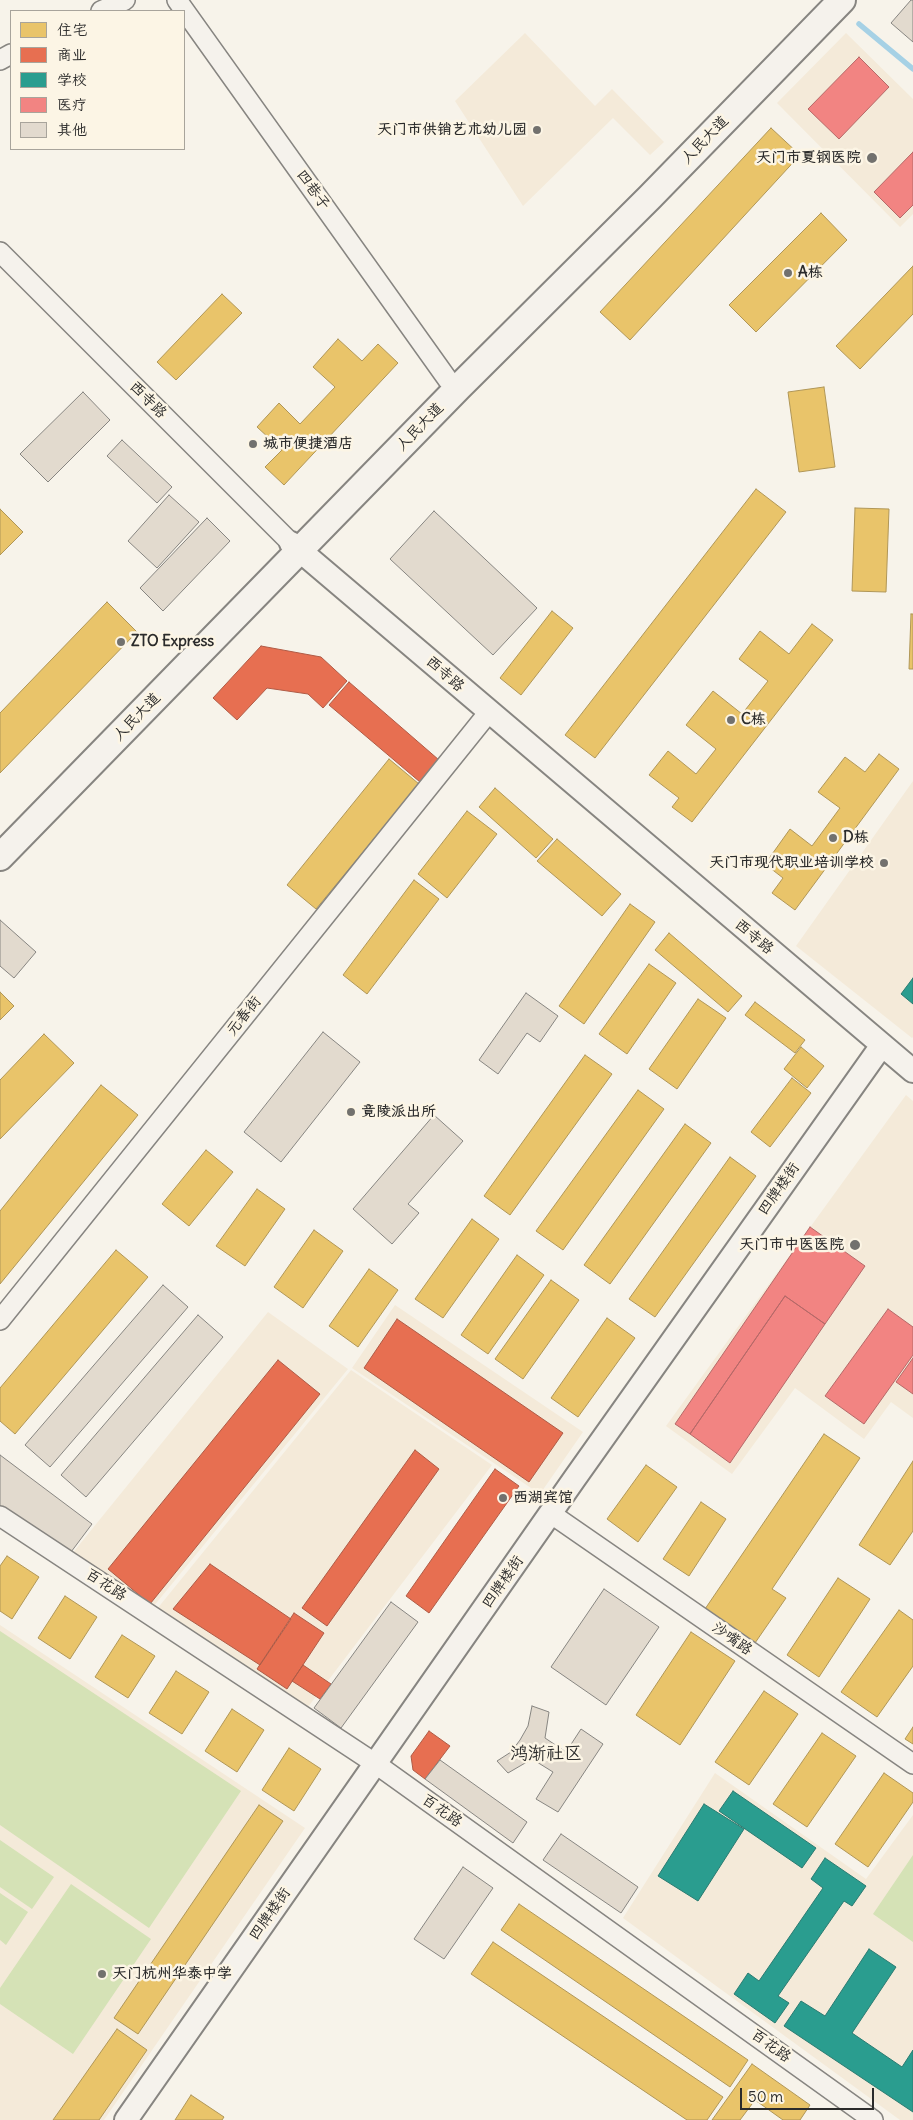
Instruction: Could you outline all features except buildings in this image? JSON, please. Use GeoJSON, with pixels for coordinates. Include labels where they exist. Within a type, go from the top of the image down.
{"type":"FeatureCollection","features":[{"type":"Feature","properties":{"kind":"main road","name":"人民大道"},"geometry":{"type":"LineString","coordinates":[[0,857],[296,546],[448,380],[824,0]]}},
{"type":"Feature","properties":{"kind":"main road","name":"人民大道"},"geometry":{"type":"LineString","coordinates":[[0,843],[842,0]]}},
{"type":"Feature","properties":{"kind":"street"},"geometry":{"type":"LineString","coordinates":[[103,10],[125,0]]}},
{"type":"Feature","properties":{"kind":"street","name":"四巷子"},"geometry":{"type":"LineString","coordinates":[[185,11],[448,380]]}},
{"type":"Feature","properties":{"kind":"street","name":"西寺路"},"geometry":{"type":"LineString","coordinates":[[0,252],[296,546],[913,1072]]}},
{"type":"Feature","properties":{"kind":"street","name":"元春街"},"geometry":{"type":"LineString","coordinates":[[0,1320],[489,712]]}},
{"type":"Feature","properties":{"kind":"street","name":"四牌楼街"},"geometry":{"type":"LineString","coordinates":[[126,2120],[550,1513],[882,1045]]}},
{"type":"Feature","properties":{"kind":"street","name":"沙嘴路"},"geometry":{"type":"LineString","coordinates":[[550,1513],[913,1764]]}},
{"type":"Feature","properties":{"kind":"street","name":"百花路"},"geometry":{"type":"LineString","coordinates":[[0,1516],[376,1764],[873,2120]]}},
{"type":"Feature","properties":{"kind":"shaded area","name":"天门市供销艺术幼儿园"},"geometry":{"type":"Polygon","coordinates":[[[525,33],[595,106],[612,89],[664,142],[650,155],[613,118],[523,206],[455,101],[525,33]]]}},
{"type":"Feature","properties":{"kind":"shaded area","name":"天门市夏钢医院"},"geometry":{"type":"Polygon","coordinates":[[[846,33],[913,99],[913,214],[900,227],[777,103],[846,33]]]}},
{"type":"Feature","properties":{"kind":"shaded area","name":"天门市现代职业培训学校"},"geometry":{"type":"Polygon","coordinates":[[[913,781],[913,1037],[912,1038],[796,946],[913,781]]]}},
{"type":"Feature","properties":{"kind":"shaded area","name":"天门市中医医院"},"geometry":{"type":"Polygon","coordinates":[[[906,1095],[913,1101],[913,1418],[891,1402],[864,1439],[795,1388],[732,1474],[666,1426],[906,1095]]]}},
{"type":"Feature","properties":{"kind":"shaded area"},"geometry":{"type":"Polygon","coordinates":[[[395,1305],[583,1432],[540,1494],[352,1368],[395,1305]]]}},
{"type":"Feature","properties":{"kind":"shaded area"},"geometry":{"type":"Polygon","coordinates":[[[268,1312],[348,1369],[153,1607],[71,1555],[268,1312]]]}},
{"type":"Feature","properties":{"kind":"shaded area"},"geometry":{"type":"Polygon","coordinates":[[[351,1370],[492,1465],[308,1707],[157,1609],[351,1370]]]}},
{"type":"Feature","properties":{"kind":"shaded area","name":"天门杭州华泰中学"},"geometry":{"type":"Polygon","coordinates":[[[0,1625],[305,1828],[104,2120],[0,2120],[0,1625]]]}},
{"type":"Feature","properties":{"kind":"shaded area"},"geometry":{"type":"Polygon","coordinates":[[[715,1773],[866,1879],[913,1815],[913,2120],[900,2120],[623,1918],[715,1773]]]}},
{"type":"Feature","properties":{"kind":"green space"},"geometry":{"type":"Polygon","coordinates":[[[0,1631],[241,1791],[149,1928],[0,1825],[0,1631]]]}},
{"type":"Feature","properties":{"kind":"green space"},"geometry":{"type":"Polygon","coordinates":[[[0,1840],[54,1877],[32,1909],[0,1887],[0,1840]]]}},
{"type":"Feature","properties":{"kind":"green space"},"geometry":{"type":"Polygon","coordinates":[[[913,1855],[913,1942],[873,1914],[913,1855]]]}},
{"type":"Feature","properties":{"kind":"green space"},"geometry":{"type":"Polygon","coordinates":[[[71,1884],[151,1939],[73,2054],[0,2004],[0,1988],[71,1884]]]}},
{"type":"Feature","properties":{"kind":"green space"},"geometry":{"type":"Polygon","coordinates":[[[0,1893],[28,1912],[6,1945],[0,1940],[0,1893]]]}},
{"type":"Feature","properties":{"kind":"waterway"},"geometry":{"type":"LineString","coordinates":[[859,24],[913,69]]}},
{"type":"Feature","properties":{"kind":"place","name":"天门市供销艺术幼儿园"},"geometry":{"type":"Point","coordinates":[537,130]}},
{"type":"Feature","properties":{"kind":"place","name":"天门市夏钢医院"},"geometry":{"type":"Point","coordinates":[872,158]}},
{"type":"Feature","properties":{"kind":"place","name":"A栋"},"geometry":{"type":"Point","coordinates":[788,273]}},
{"type":"Feature","properties":{"kind":"place","name":"城市便捷酒店"},"geometry":{"type":"Point","coordinates":[253,444]}},
{"type":"Feature","properties":{"kind":"place","name":"ZTO Express"},"geometry":{"type":"Point","coordinates":[121,642]}},
{"type":"Feature","properties":{"kind":"place","name":"C栋"},"geometry":{"type":"Point","coordinates":[731,720]}},
{"type":"Feature","properties":{"kind":"place","name":"D栋"},"geometry":{"type":"Point","coordinates":[833,838]}},
{"type":"Feature","properties":{"kind":"place","name":"天门市现代职业培训学校"},"geometry":{"type":"Point","coordinates":[884,863]}},
{"type":"Feature","properties":{"kind":"place","name":"竟陵派出所"},"geometry":{"type":"Point","coordinates":[351,1112]}},
{"type":"Feature","properties":{"kind":"place","name":"天门市中医医院"},"geometry":{"type":"Point","coordinates":[855,1245]}},
{"type":"Feature","properties":{"kind":"place","name":"西湖宾馆"},"geometry":{"type":"Point","coordinates":[503,1498]}},
{"type":"Feature","properties":{"kind":"place","name":"天门杭州华泰中学"},"geometry":{"type":"Point","coordinates":[102,1974]}},
{"type":"Feature","properties":{"kind":"district","name":"鸿渐社区"},"geometry":{"type":"Point","coordinates":[546,1754]}}]}
